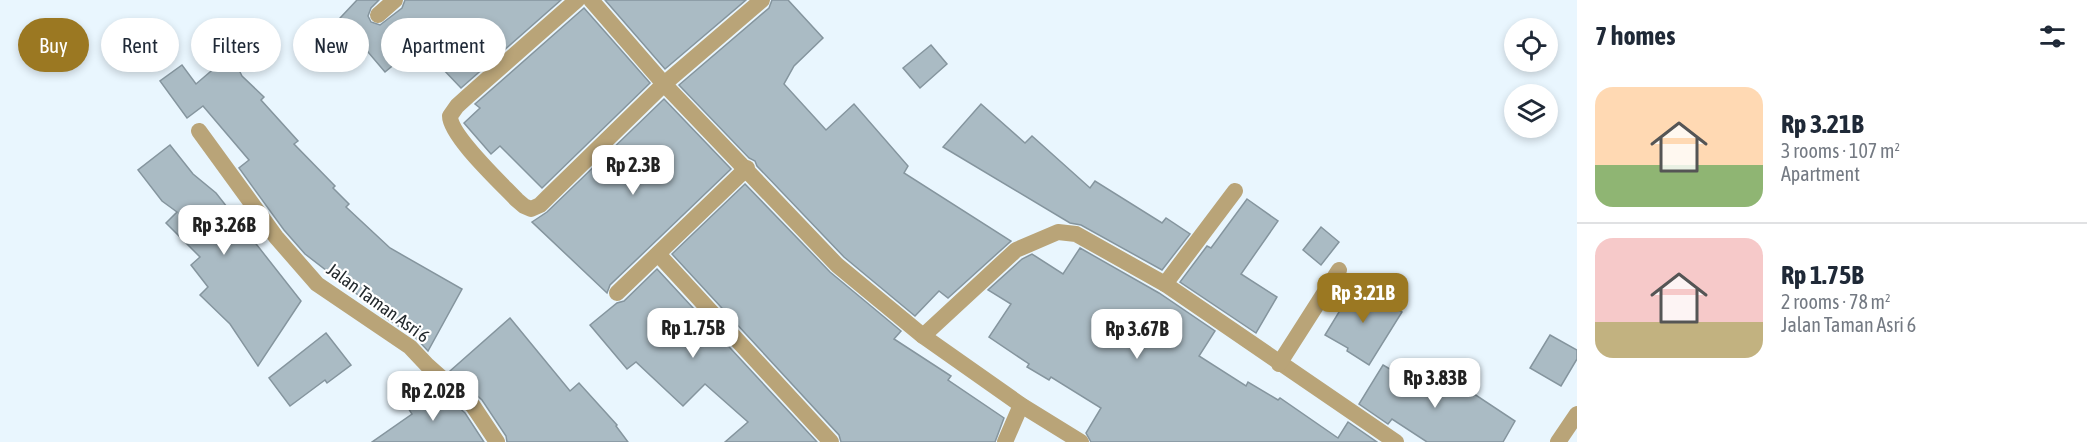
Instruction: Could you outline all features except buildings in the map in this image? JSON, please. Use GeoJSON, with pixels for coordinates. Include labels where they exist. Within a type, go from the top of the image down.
{"type":"FeatureCollection","features":[{"type":"Feature","properties":{"kind":"street"},"geometry":{"type":"LineString","coordinates":[[378,15],[395,0]]}},
{"type":"Feature","properties":{"kind":"street"},"geometry":{"type":"LineString","coordinates":[[577,0],[468,96],[450,116],[453,128],[462,141],[517,200],[531,208],[540,205],[664,84],[762,0]]}},
{"type":"Feature","properties":{"kind":"street"},"geometry":{"type":"LineString","coordinates":[[591,0],[664,84],[747,168],[837,265],[923,336],[1021,405],[1081,442]]}},
{"type":"Feature","properties":{"kind":"street","name":"Jalan Taman Asri 6"},"geometry":{"type":"LineString","coordinates":[[199,131],[276,237],[317,284],[410,347],[473,406],[497,442]]}},
{"type":"Feature","properties":{"kind":"street"},"geometry":{"type":"LineString","coordinates":[[617,292],[747,168]]}},
{"type":"Feature","properties":{"kind":"street"},"geometry":{"type":"LineString","coordinates":[[1165,284],[1235,191]]}},
{"type":"Feature","properties":{"kind":"street"},"geometry":{"type":"LineString","coordinates":[[923,336],[1016,250],[1058,232],[1076,234],[1165,284],[1396,442]]}},
{"type":"Feature","properties":{"kind":"street"},"geometry":{"type":"LineString","coordinates":[[658,254],[831,442]]}},
{"type":"Feature","properties":{"kind":"street"},"geometry":{"type":"LineString","coordinates":[[1279,364],[1339,270]]}},
{"type":"Feature","properties":{"kind":"street"},"geometry":{"type":"LineString","coordinates":[[1005,442],[1021,405]]}},
{"type":"Feature","properties":{"kind":"street"},"geometry":{"type":"LineString","coordinates":[[1558,442],[1577,414]]}}]}
